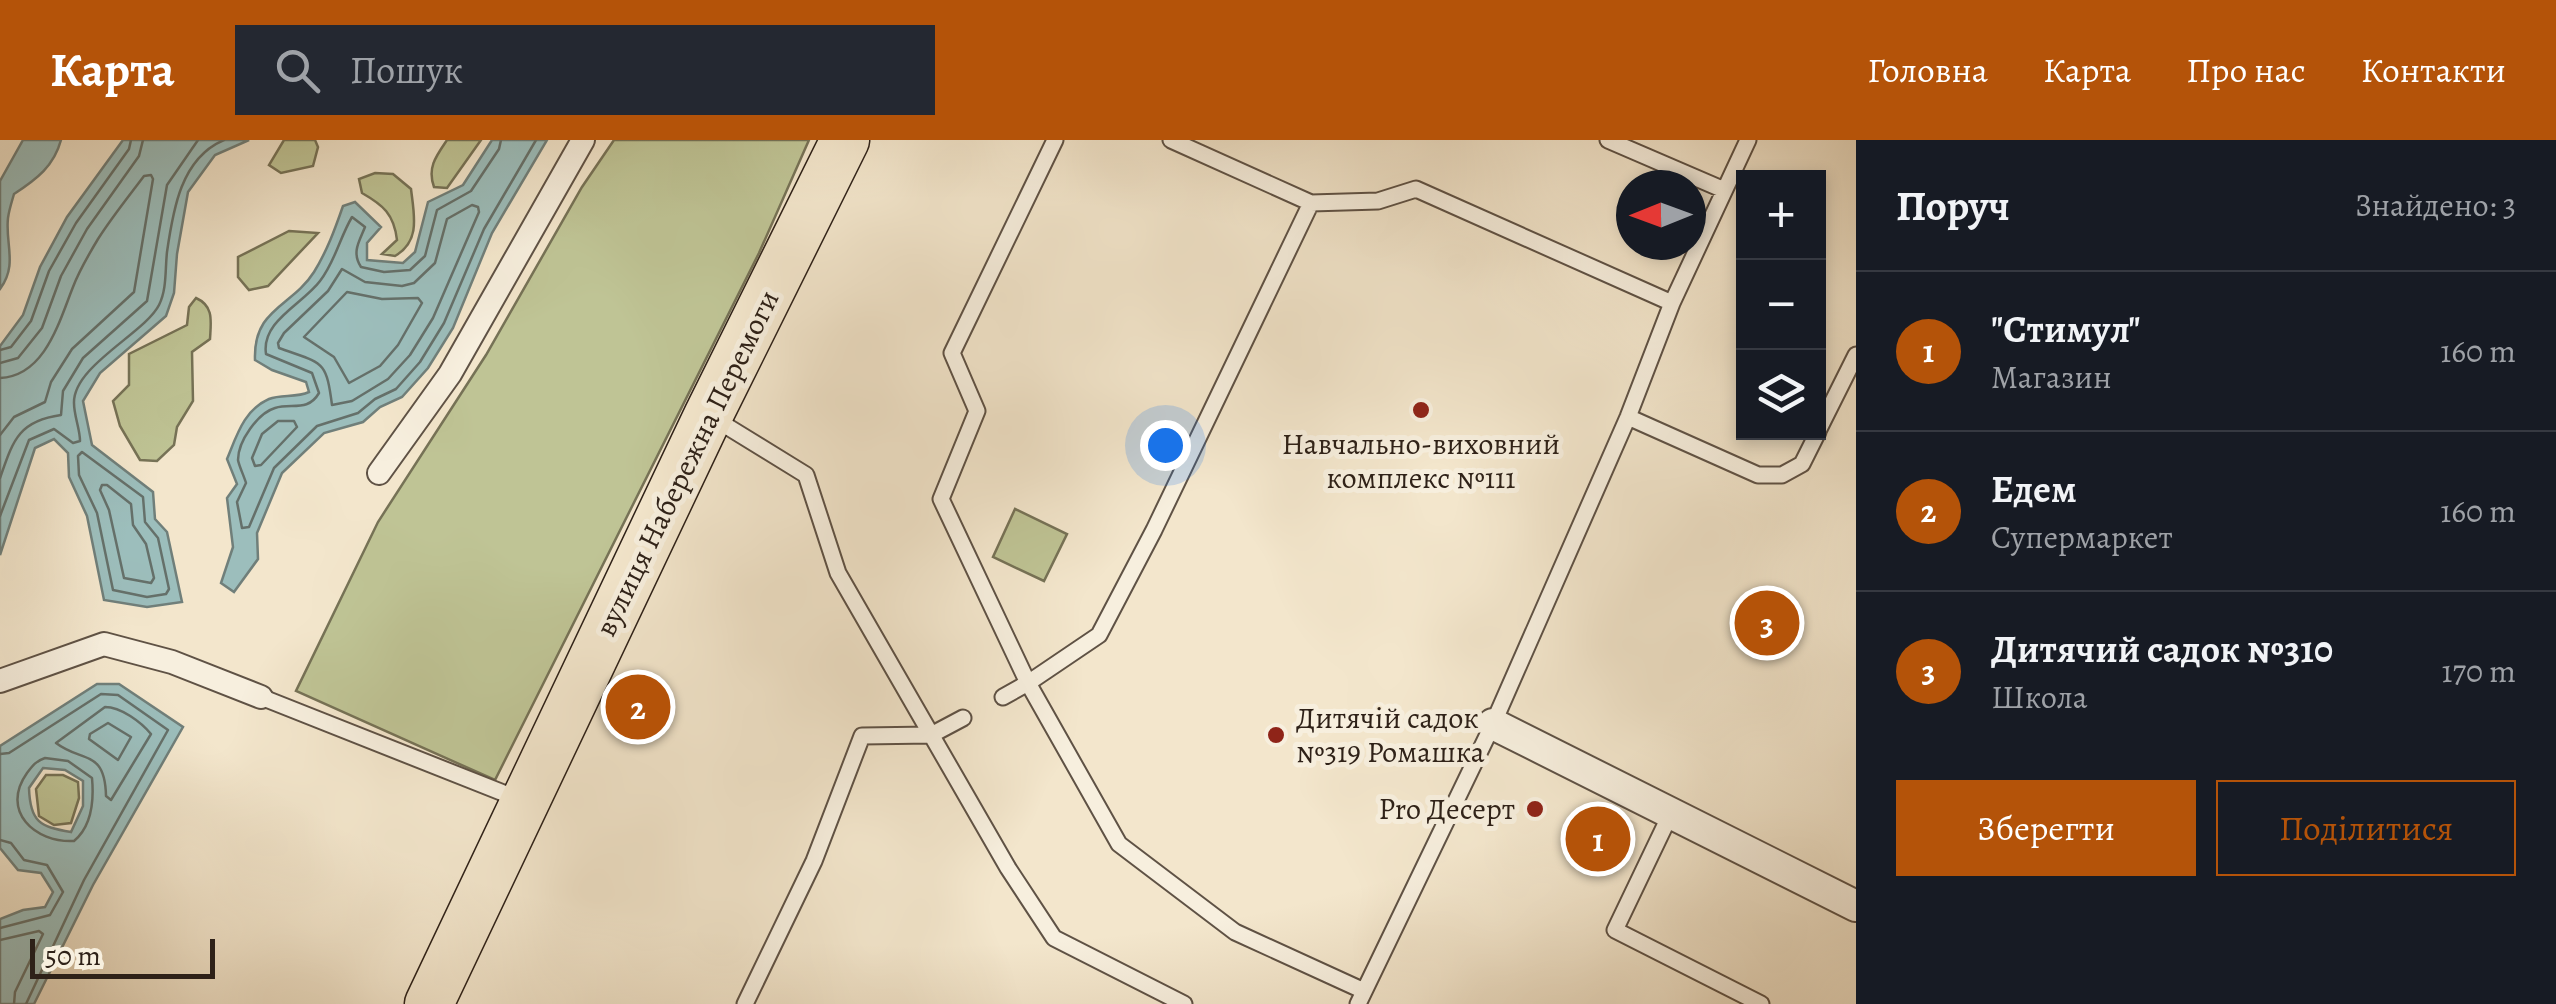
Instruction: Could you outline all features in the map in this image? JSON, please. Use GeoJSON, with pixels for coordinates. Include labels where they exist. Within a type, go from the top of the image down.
{"type":"FeatureCollection","features":[{"type":"Feature","properties":{"kind":"main road","name":"вулиця Набережна Перемоги"},"geometry":{"type":"LineString","coordinates":[[429,1004],[708,416],[845,140]]}},
{"type":"Feature","properties":{"kind":"street"},"geometry":{"type":"LineString","coordinates":[[379,473],[450,374],[583,140]]}},
{"type":"Feature","properties":{"kind":"street"},"geometry":{"type":"LineString","coordinates":[[0,681],[104,644],[172,662],[261,697]]}},
{"type":"Feature","properties":{"kind":"street"},"geometry":{"type":"LineString","coordinates":[[1493,724],[1856,906]]}},
{"type":"Feature","properties":{"kind":"lane"},"geometry":{"type":"LineString","coordinates":[[1055,140],[952,353],[977,411],[941,498],[1028,683],[1119,844],[1236,932],[1361,998],[1493,724],[1628,417],[1672,303],[1748,140]]}},
{"type":"Feature","properties":{"kind":"lane"},"geometry":{"type":"LineString","coordinates":[[1171,140],[1311,203],[1378,201],[1416,189],[1672,303]]}},
{"type":"Feature","properties":{"kind":"lane"},"geometry":{"type":"LineString","coordinates":[[1608,140],[1724,190]]}},
{"type":"Feature","properties":{"kind":"lane"},"geometry":{"type":"LineString","coordinates":[[1003,696],[1099,634],[1154,530],[1311,203]]}},
{"type":"Feature","properties":{"kind":"lane"},"geometry":{"type":"LineString","coordinates":[[1826,416],[1856,355]]}},
{"type":"Feature","properties":{"kind":"lane"},"geometry":{"type":"LineString","coordinates":[[708,416],[806,474],[838,573],[1008,868],[1054,938],[1184,1004]]}},
{"type":"Feature","properties":{"kind":"lane"},"geometry":{"type":"LineString","coordinates":[[1628,417],[1758,475],[1782,475],[1802,464],[1814,440]]}},
{"type":"Feature","properties":{"kind":"lane"},"geometry":{"type":"LineString","coordinates":[[261,697],[525,802]]}},
{"type":"Feature","properties":{"kind":"lane"},"geometry":{"type":"LineString","coordinates":[[746,1004],[814,861],[862,736],[931,735],[963,718]]}},
{"type":"Feature","properties":{"kind":"lane"},"geometry":{"type":"LineString","coordinates":[[1680,817],[1616,930],[1761,1004]]}},
{"type":"Feature","properties":{"kind":"green space"},"geometry":{"type":"Polygon","coordinates":[[[284,140],[315,140],[318,147],[313,166],[281,173],[269,165],[284,140]]]}},
{"type":"Feature","properties":{"kind":"green space"},"geometry":{"type":"Polygon","coordinates":[[[447,140],[481,140],[447,188],[434,187],[432,168],[447,140]]]}},
{"type":"Feature","properties":{"kind":"green space"},"geometry":{"type":"Polygon","coordinates":[[[614,140],[809,140],[759,253],[495,780],[296,691],[378,522],[486,355],[582,187],[614,140]]]}},
{"type":"Feature","properties":{"kind":"green space"},"geometry":{"type":"Polygon","coordinates":[[[375,173],[393,174],[411,189],[412,235],[395,256],[382,254],[397,240],[390,217],[382,206],[362,193],[359,179],[375,173]]]}},
{"type":"Feature","properties":{"kind":"green space"},"geometry":{"type":"Polygon","coordinates":[[[289,231],[318,233],[268,286],[249,290],[238,277],[238,257],[289,231]]]}},
{"type":"Feature","properties":{"kind":"green space"},"geometry":{"type":"Polygon","coordinates":[[[196,298],[209,310],[211,326],[210,339],[192,352],[193,401],[177,427],[174,445],[157,461],[140,460],[120,426],[113,401],[129,385],[129,354],[187,325],[189,307],[196,298]]]}},
{"type":"Feature","properties":{"kind":"green space"},"geometry":{"type":"Polygon","coordinates":[[[1015,509],[1067,534],[1044,581],[993,557],[1015,509]]]}},
{"type":"Feature","properties":{"kind":"green space"},"geometry":{"type":"Polygon","coordinates":[[[46,775],[63,775],[78,782],[79,798],[71,823],[54,825],[39,816],[36,789],[46,775]]]}},
{"type":"Feature","properties":{"kind":"water"},"geometry":{"type":"Polygon","coordinates":[[[23,140],[61,140],[44,171],[14,194],[8,218],[8,271],[0,289],[0,181],[23,140]]]}},
{"type":"Feature","properties":{"kind":"water"},"geometry":{"type":"Polygon","coordinates":[[[123,140],[249,140],[215,155],[188,192],[174,293],[166,316],[100,373],[83,401],[92,445],[153,492],[155,519],[167,532],[182,602],[147,607],[104,600],[87,516],[69,477],[68,453],[54,439],[35,448],[0,555],[0,346],[23,315],[40,267],[67,217],[123,140]]]}},
{"type":"Feature","properties":{"kind":"water"},"geometry":{"type":"Polygon","coordinates":[[[492,140],[547,140],[492,233],[453,328],[428,368],[402,397],[380,407],[363,422],[324,433],[282,473],[257,533],[258,559],[234,592],[221,583],[233,547],[227,498],[237,484],[227,459],[242,424],[260,404],[309,392],[306,382],[255,360],[260,329],[314,272],[343,206],[355,202],[381,227],[367,243],[367,260],[403,263],[415,252],[428,202],[463,185],[492,140]]]}},
{"type":"Feature","properties":{"kind":"water"},"geometry":{"type":"Polygon","coordinates":[[[97,684],[119,684],[183,727],[93,885],[34,1004],[0,1004],[0,919],[45,907],[53,892],[41,873],[18,870],[0,848],[0,746],[97,684]],[[43,768],[29,788],[30,799],[39,821],[71,832],[83,806],[83,781],[65,770],[43,768]]]}},
{"type":"Feature","properties":{"kind":"place","name":"Навчально-виховний комплекс №111"},"geometry":{"type":"Point","coordinates":[1421,410]}},
{"type":"Feature","properties":{"kind":"place","name":"Дитячий садок №310"},"geometry":{"type":"Point","coordinates":[1767,623]}},
{"type":"Feature","properties":{"kind":"place","name":"Едем"},"geometry":{"type":"Point","coordinates":[638,707]}},
{"type":"Feature","properties":{"kind":"place","name":"Дитячій садок №319 Ромашка"},"geometry":{"type":"Point","coordinates":[1276,735]}},
{"type":"Feature","properties":{"kind":"place","name":"Pro Десерт"},"geometry":{"type":"Point","coordinates":[1535,809]}},
{"type":"Feature","properties":{"kind":"place","name":"\"Стимул\""},"geometry":{"type":"Point","coordinates":[1598,839]}}]}
